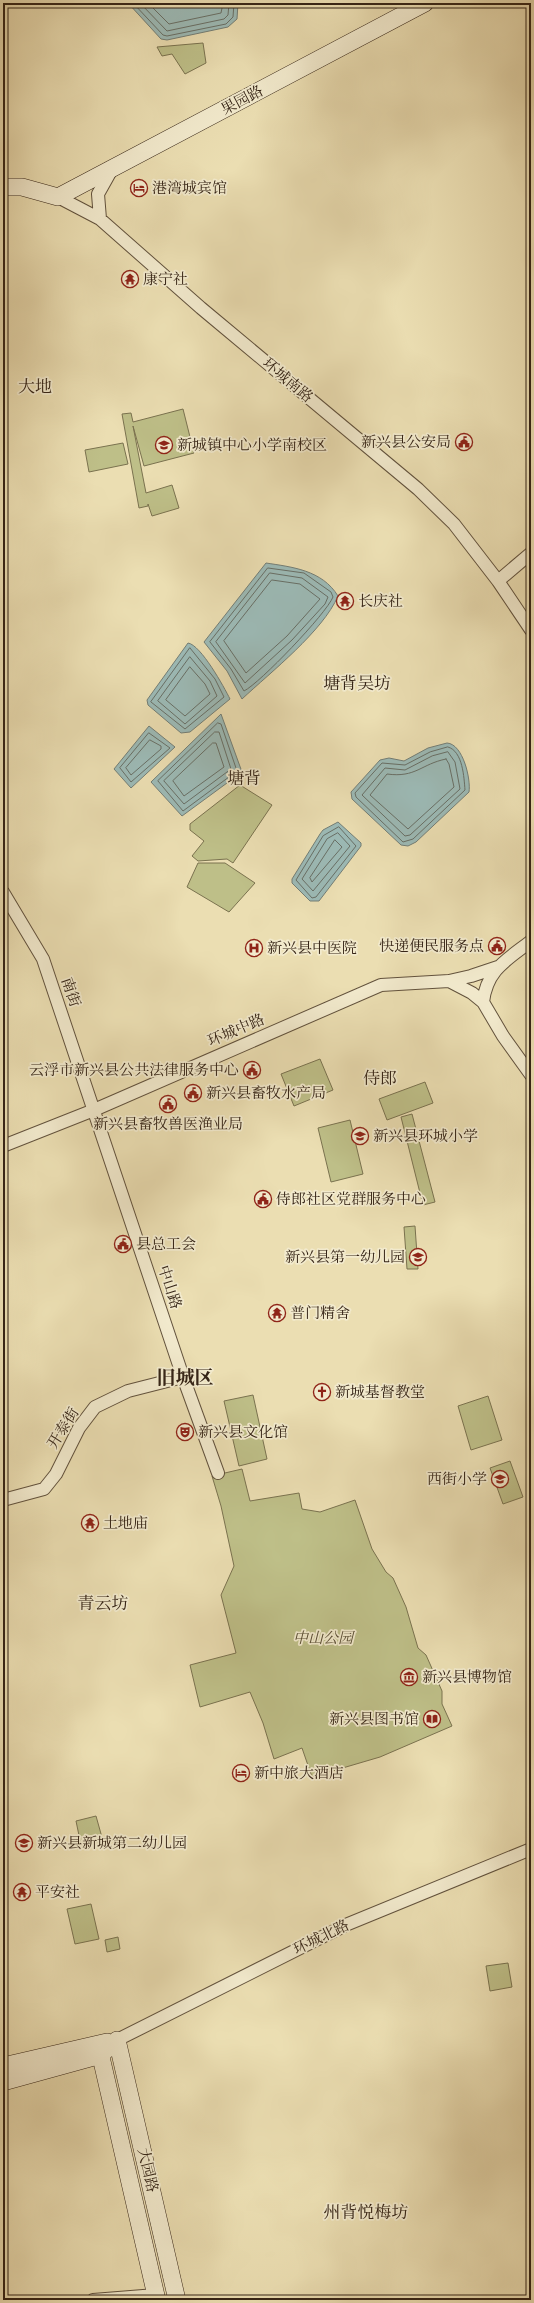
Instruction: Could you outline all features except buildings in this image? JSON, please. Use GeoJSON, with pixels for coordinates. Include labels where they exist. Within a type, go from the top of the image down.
{"type":"FeatureCollection","features":[{"type":"Feature","properties":{"kind":"street","name":"果园路"},"geometry":{"type":"LineString","coordinates":[[58,197],[425,3]]}},
{"type":"Feature","properties":{"kind":"street"},"geometry":{"type":"LineString","coordinates":[[100,219],[98,194],[112,169]]}},
{"type":"Feature","properties":{"kind":"street","name":"环城南路"},"geometry":{"type":"LineString","coordinates":[[3,187],[22,187],[58,197],[100,219],[201,308],[418,489],[454,524],[498,581],[531,630]]}},
{"type":"Feature","properties":{"kind":"street"},"geometry":{"type":"LineString","coordinates":[[498,581],[531,553]]}},
{"type":"Feature","properties":{"kind":"street","name":"南街"},"geometry":{"type":"LineString","coordinates":[[3,892],[43,959],[94,1110]]}},
{"type":"Feature","properties":{"kind":"street"},"geometry":{"type":"LineString","coordinates":[[483,1002],[488,978],[499,966],[531,941]]}},
{"type":"Feature","properties":{"kind":"street","name":"环城中路"},"geometry":{"type":"LineString","coordinates":[[3,1146],[94,1110],[381,985],[449,981],[471,976],[499,966]]}},
{"type":"Feature","properties":{"kind":"street"},"geometry":{"type":"LineString","coordinates":[[449,981],[483,1002],[503,1036],[531,1075]]}},
{"type":"Feature","properties":{"kind":"street","name":"中山路"},"geometry":{"type":"LineString","coordinates":[[94,1110],[183,1377],[218,1473]]}},
{"type":"Feature","properties":{"kind":"street","name":"开泰街"},"geometry":{"type":"LineString","coordinates":[[3,1500],[44,1489],[56,1474],[79,1428],[95,1407],[128,1391],[183,1377]]}},
{"type":"Feature","properties":{"kind":"street","name":"环城北路"},"geometry":{"type":"LineString","coordinates":[[3,2082],[99,2050],[348,1924],[531,1849]]}},
{"type":"Feature","properties":{"kind":"street","name":"大园路"},"geometry":{"type":"LineString","coordinates":[[118,2040],[177,2300]]}},
{"type":"Feature","properties":{"kind":"street","name":"环城北路"},"geometry":{"type":"LineString","coordinates":[[3,2066],[99,2050]]}},
{"type":"Feature","properties":{"kind":"street","name":"大园路"},"geometry":{"type":"LineString","coordinates":[[99,2050],[156,2297]]}},
{"type":"Feature","properties":{"kind":"street"},"geometry":{"type":"LineString","coordinates":[[93,2300],[156,2297]]}},
{"type":"Feature","properties":{"kind":"green space"},"geometry":{"type":"Polygon","coordinates":[[[203,43],[206,63],[185,74],[172,54],[162,56],[157,47],[203,43]]]}},
{"type":"Feature","properties":{"kind":"green space"},"geometry":{"type":"Polygon","coordinates":[[[183,409],[194,453],[144,466],[133,426],[146,493],[172,485],[179,508],[152,516],[148,504],[148,506],[139,508],[122,414],[131,413],[133,422],[183,409]]]}},
{"type":"Feature","properties":{"kind":"green space"},"geometry":{"type":"Polygon","coordinates":[[[123,443],[128,464],[89,472],[85,450],[123,443]]]}},
{"type":"Feature","properties":{"kind":"green space"},"geometry":{"type":"Polygon","coordinates":[[[240,785],[272,805],[233,863],[227,859],[198,861],[192,856],[204,841],[190,830],[190,824],[240,785]]]}},
{"type":"Feature","properties":{"kind":"green space"},"geometry":{"type":"Polygon","coordinates":[[[198,863],[225,863],[255,883],[229,912],[187,887],[198,863]]]}},
{"type":"Feature","properties":{"kind":"green space"},"geometry":{"type":"Polygon","coordinates":[[[320,1059],[333,1090],[294,1106],[281,1074],[320,1059]]]}},
{"type":"Feature","properties":{"kind":"green space"},"geometry":{"type":"Polygon","coordinates":[[[425,1082],[433,1103],[387,1120],[379,1099],[425,1082]]]}},
{"type":"Feature","properties":{"kind":"green space"},"geometry":{"type":"Polygon","coordinates":[[[412,1114],[435,1202],[423,1205],[401,1117],[412,1114]]]}},
{"type":"Feature","properties":{"kind":"green space"},"geometry":{"type":"Polygon","coordinates":[[[350,1120],[363,1174],[331,1182],[318,1128],[350,1120]]]}},
{"type":"Feature","properties":{"kind":"green space"},"geometry":{"type":"Polygon","coordinates":[[[415,1226],[418,1269],[407,1269],[404,1227],[415,1226]]]}},
{"type":"Feature","properties":{"kind":"green space"},"geometry":{"type":"Polygon","coordinates":[[[253,1395],[267,1459],[239,1466],[224,1401],[253,1395]]]}},
{"type":"Feature","properties":{"kind":"green space"},"geometry":{"type":"Polygon","coordinates":[[[488,1396],[502,1440],[471,1450],[458,1406],[488,1396]]]}},
{"type":"Feature","properties":{"kind":"green space"},"geometry":{"type":"Polygon","coordinates":[[[510,1461],[523,1497],[503,1504],[490,1468],[510,1461]]]}},
{"type":"Feature","properties":{"kind":"green space","name":"中山公园"},"geometry":{"type":"Polygon","coordinates":[[[242,1469],[250,1501],[299,1493],[302,1509],[320,1512],[355,1500],[372,1549],[386,1572],[393,1578],[406,1607],[418,1648],[426,1655],[442,1691],[442,1704],[452,1726],[380,1757],[312,1777],[302,1748],[274,1759],[263,1723],[250,1692],[200,1707],[190,1665],[236,1653],[221,1595],[234,1566],[221,1506],[212,1476],[242,1469]]]}},
{"type":"Feature","properties":{"kind":"green space"},"geometry":{"type":"Polygon","coordinates":[[[96,1816],[103,1841],[81,1845],[76,1821],[96,1816]]]}},
{"type":"Feature","properties":{"kind":"green space"},"geometry":{"type":"Polygon","coordinates":[[[91,1904],[99,1939],[75,1944],[67,1909],[91,1904]]]}},
{"type":"Feature","properties":{"kind":"green space"},"geometry":{"type":"Polygon","coordinates":[[[118,1937],[120,1949],[107,1952],[105,1940],[118,1937]]]}},
{"type":"Feature","properties":{"kind":"green space"},"geometry":{"type":"Polygon","coordinates":[[[508,1963],[512,1987],[490,1991],[486,1966],[508,1963]]]}},
{"type":"Feature","properties":{"kind":"water"},"geometry":{"type":"Polygon","coordinates":[[[128,3],[238,3],[237,19],[228,27],[167,40],[161,39],[128,3]]]}},
{"type":"Feature","properties":{"kind":"water"},"geometry":{"type":"Polygon","coordinates":[[[266,563],[296,568],[315,575],[324,580],[338,596],[331,609],[309,637],[242,699],[227,671],[204,642],[266,563]]]}},
{"type":"Feature","properties":{"kind":"water"},"geometry":{"type":"Polygon","coordinates":[[[188,643],[193,645],[205,658],[218,677],[230,699],[190,732],[181,733],[148,705],[147,700],[188,643]]]}},
{"type":"Feature","properties":{"kind":"water"},"geometry":{"type":"Polygon","coordinates":[[[221,714],[242,772],[182,816],[151,782],[221,714]]]}},
{"type":"Feature","properties":{"kind":"water"},"geometry":{"type":"Polygon","coordinates":[[[149,726],[175,747],[131,788],[114,769],[149,726]]]}},
{"type":"Feature","properties":{"kind":"water"},"geometry":{"type":"Polygon","coordinates":[[[447,743],[453,745],[462,756],[469,779],[469,792],[416,842],[408,846],[401,845],[352,799],[351,792],[380,760],[389,758],[404,761],[428,748],[447,743]]]}},
{"type":"Feature","properties":{"kind":"water"},"geometry":{"type":"Polygon","coordinates":[[[338,822],[361,843],[361,846],[319,901],[310,901],[292,883],[292,879],[323,830],[338,822]]]}},
{"type":"Feature","properties":{"kind":"place","name":"港湾城宾馆"},"geometry":{"type":"Point","coordinates":[139,188]}},
{"type":"Feature","properties":{"kind":"place","name":"康宁社"},"geometry":{"type":"Point","coordinates":[130,279]}},
{"type":"Feature","properties":{"kind":"place","name":"新兴县公安局"},"geometry":{"type":"Point","coordinates":[464,442]}},
{"type":"Feature","properties":{"kind":"place","name":"新城镇中心小学南校区"},"geometry":{"type":"Point","coordinates":[164,445]}},
{"type":"Feature","properties":{"kind":"place","name":"长庆社"},"geometry":{"type":"Point","coordinates":[345,601]}},
{"type":"Feature","properties":{"kind":"place","name":"快递便民服务点"},"geometry":{"type":"Point","coordinates":[497,946]}},
{"type":"Feature","properties":{"kind":"place","name":"新兴县中医院"},"geometry":{"type":"Point","coordinates":[254,948]}},
{"type":"Feature","properties":{"kind":"place","name":"云浮市新兴县公共法律服务中心"},"geometry":{"type":"Point","coordinates":[252,1070]}},
{"type":"Feature","properties":{"kind":"place","name":"新兴县畜牧水产局"},"geometry":{"type":"Point","coordinates":[193,1093]}},
{"type":"Feature","properties":{"kind":"place","name":"新兴县畜牧兽医渔业局"},"geometry":{"type":"Point","coordinates":[168,1104]}},
{"type":"Feature","properties":{"kind":"place","name":"新兴县环城小学"},"geometry":{"type":"Point","coordinates":[360,1136]}},
{"type":"Feature","properties":{"kind":"place","name":"侍郎社区党群服务中心"},"geometry":{"type":"Point","coordinates":[263,1199]}},
{"type":"Feature","properties":{"kind":"place","name":"县总工会"},"geometry":{"type":"Point","coordinates":[123,1244]}},
{"type":"Feature","properties":{"kind":"place","name":"新兴县第一幼儿园"},"geometry":{"type":"Point","coordinates":[418,1257]}},
{"type":"Feature","properties":{"kind":"place","name":"普门精舍"},"geometry":{"type":"Point","coordinates":[277,1313]}},
{"type":"Feature","properties":{"kind":"place","name":"新城基督教堂"},"geometry":{"type":"Point","coordinates":[322,1392]}},
{"type":"Feature","properties":{"kind":"place","name":"新兴县文化馆"},"geometry":{"type":"Point","coordinates":[185,1432]}},
{"type":"Feature","properties":{"kind":"place","name":"西街小学"},"geometry":{"type":"Point","coordinates":[500,1479]}},
{"type":"Feature","properties":{"kind":"place","name":"土地庙"},"geometry":{"type":"Point","coordinates":[90,1523]}},
{"type":"Feature","properties":{"kind":"place","name":"新兴县博物馆"},"geometry":{"type":"Point","coordinates":[409,1677]}},
{"type":"Feature","properties":{"kind":"place","name":"新兴县图书馆"},"geometry":{"type":"Point","coordinates":[432,1719]}},
{"type":"Feature","properties":{"kind":"place","name":"新中旅大酒店"},"geometry":{"type":"Point","coordinates":[241,1773]}},
{"type":"Feature","properties":{"kind":"place","name":"新兴县新城第二幼儿园"},"geometry":{"type":"Point","coordinates":[24,1843]}},
{"type":"Feature","properties":{"kind":"place","name":"平安社"},"geometry":{"type":"Point","coordinates":[22,1892]}},
{"type":"Feature","properties":{"kind":"district","name":"大地"},"geometry":{"type":"Point","coordinates":[35,386]}},
{"type":"Feature","properties":{"kind":"district","name":"塘背吴坊"},"geometry":{"type":"Point","coordinates":[357,683]}},
{"type":"Feature","properties":{"kind":"district","name":"塘背"},"geometry":{"type":"Point","coordinates":[244,778]}},
{"type":"Feature","properties":{"kind":"district","name":"侍郎"},"geometry":{"type":"Point","coordinates":[380,1078]}},
{"type":"Feature","properties":{"kind":"district","name":"旧城区"},"geometry":{"type":"Point","coordinates":[185,1378]}},
{"type":"Feature","properties":{"kind":"district","name":"青云坊"},"geometry":{"type":"Point","coordinates":[103,1603]}},
{"type":"Feature","properties":{"kind":"district","name":"州背悦梅坊"},"geometry":{"type":"Point","coordinates":[366,2212]}}]}
